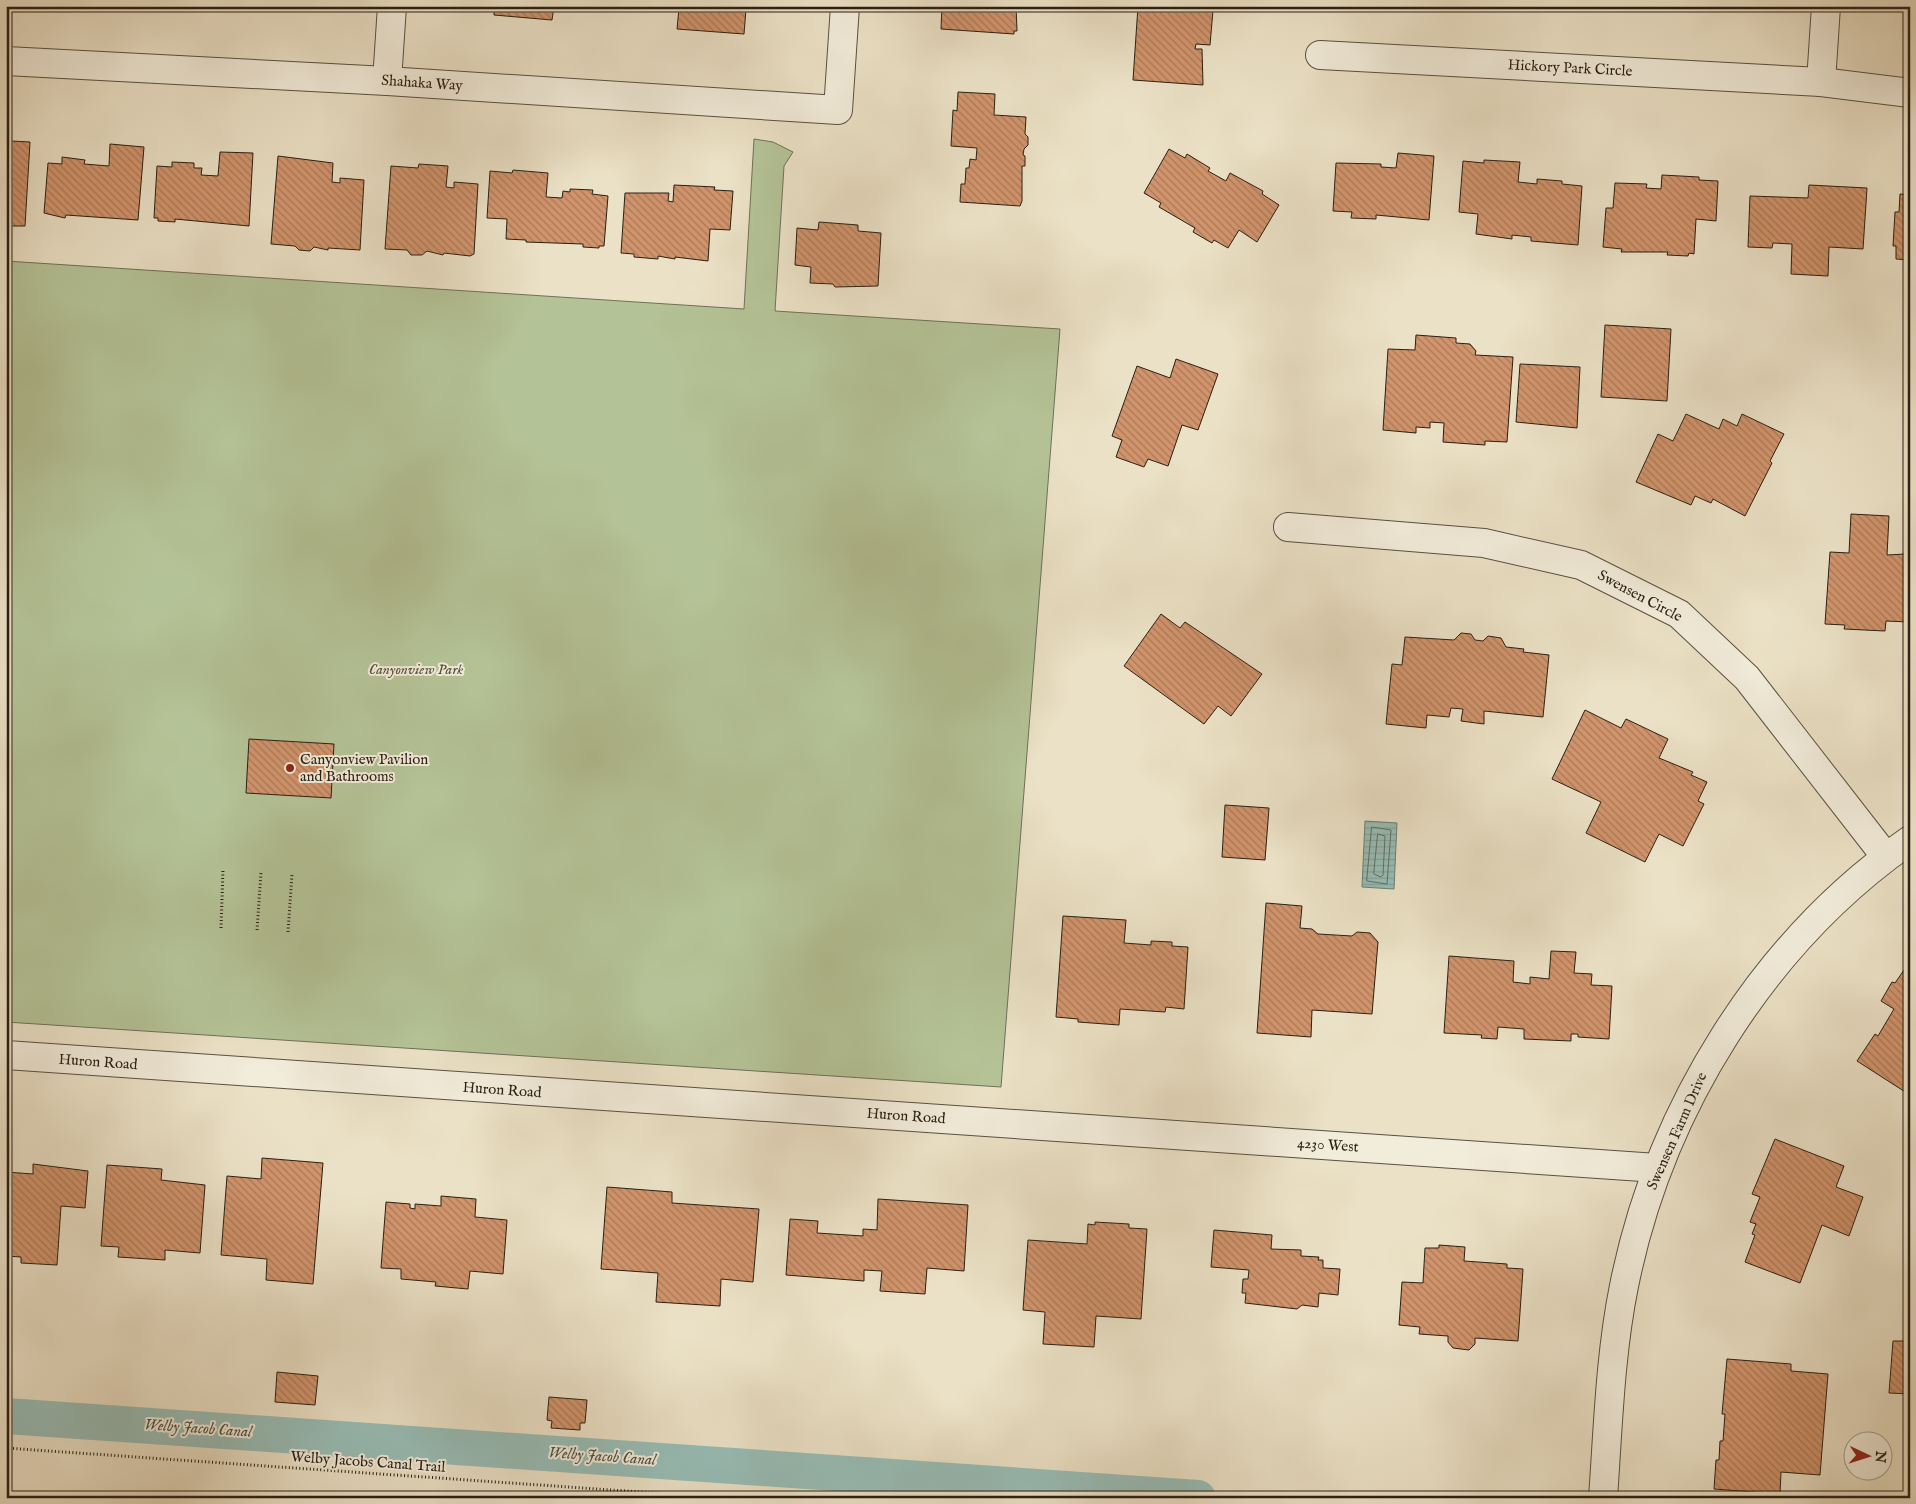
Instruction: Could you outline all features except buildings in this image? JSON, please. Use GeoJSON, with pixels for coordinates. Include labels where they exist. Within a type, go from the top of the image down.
{"type":"FeatureCollection","features":[{"type":"Feature","properties":{"kind":"street"},"geometry":{"type":"LineString","coordinates":[[386,80],[392,6]]}},
{"type":"Feature","properties":{"kind":"street","name":"Shahaka Way"},"geometry":{"type":"LineString","coordinates":[[6,61],[386,80],[838,110],[845,6]]}},
{"type":"Feature","properties":{"kind":"street"},"geometry":{"type":"LineString","coordinates":[[1821,82],[1826,6]]}},
{"type":"Feature","properties":{"kind":"street","name":"Hickory Park Circle"},"geometry":{"type":"LineString","coordinates":[[1320,55],[1821,82],[1910,93]]}},
{"type":"Feature","properties":{"kind":"street","name":"Swensen Circle"},"geometry":{"type":"LineString","coordinates":[[1288,527],[1484,543],[1581,565],[1679,614],[1747,678],[1886,857]]}},
{"type":"Feature","properties":{"kind":"street","name":"Swensen Farm Drive"},"geometry":{"type":"LineString","coordinates":[[1603,1498],[1614,1354],[1623,1287],[1639,1223],[1658,1168],[1699,1077],[1753,995],[1815,920],[1886,857],[1910,840]]}},
{"type":"Feature","properties":{"kind":"street","name":"Huron Road"},"geometry":{"type":"LineString","coordinates":[[6,1055],[379,1082],[998,1122]]}},
{"type":"Feature","properties":{"kind":"street","name":"4230 West"},"geometry":{"type":"LineString","coordinates":[[998,1122],[1658,1168]]}},
{"type":"Feature","properties":{"kind":"path"},"geometry":{"type":"LineString","coordinates":[[221,928],[223,870]]}},
{"type":"Feature","properties":{"kind":"path"},"geometry":{"type":"LineString","coordinates":[[257,930],[262,872]]}},
{"type":"Feature","properties":{"kind":"path"},"geometry":{"type":"LineString","coordinates":[[288,932],[292,874]]}},
{"type":"Feature","properties":{"kind":"path","name":"Welby Jacobs Canal Trail"},"geometry":{"type":"LineString","coordinates":[[6,1448],[727,1498]]}},
{"type":"Feature","properties":{"kind":"green space","name":"Canyonview Park"},"geometry":{"type":"Polygon","coordinates":[[[754,139],[773,142],[793,152],[784,166],[775,311],[1060,329],[1001,1087],[6,1022],[6,261],[744,309],[754,139]]]}},
{"type":"Feature","properties":{"kind":"water"},"geometry":{"type":"Polygon","coordinates":[[[1365,821],[1397,823],[1394,889],[1362,887],[1365,821]]]}},
{"type":"Feature","properties":{"kind":"waterway","name":"Welby Jacob Canal"},"geometry":{"type":"LineString","coordinates":[[6,1416],[1198,1498]]}},
{"type":"Feature","properties":{"kind":"place","name":"Canyonview Pavilion and Bathrooms"},"geometry":{"type":"Point","coordinates":[290,768]}}]}
